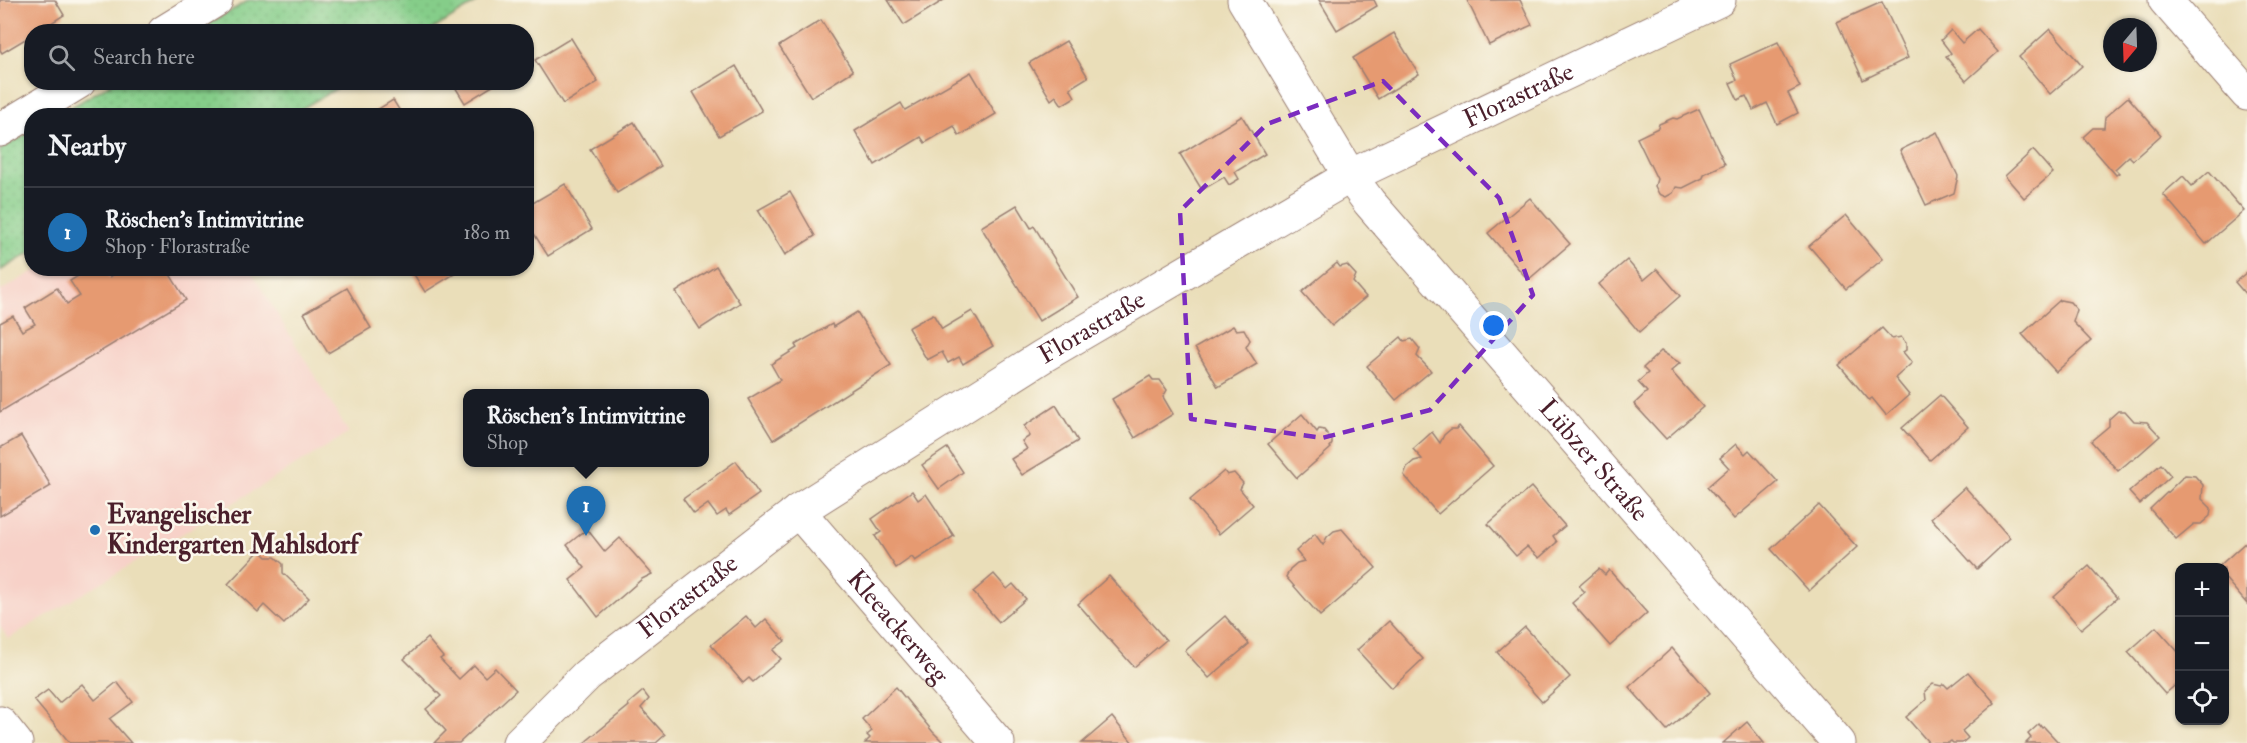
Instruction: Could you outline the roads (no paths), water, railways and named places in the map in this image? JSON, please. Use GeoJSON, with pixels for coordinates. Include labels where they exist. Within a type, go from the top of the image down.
{"type":"FeatureCollection","features":[{"type":"Feature","properties":{"kind":"street"},"geometry":{"type":"LineString","coordinates":[[177,24],[216,0]]}},
{"type":"Feature","properties":{"kind":"street","name":"Lübzer Straße"},"geometry":{"type":"LineString","coordinates":[[1244,0],[1350,176],[1369,202],[1839,743]]}},
{"type":"Feature","properties":{"kind":"street","name":"Florastraße"},"geometry":{"type":"LineString","coordinates":[[519,743],[586,675],[798,511],[1043,356],[1350,176],[1719,0]]}},
{"type":"Feature","properties":{"kind":"street"},"geometry":{"type":"LineString","coordinates":[[2165,0],[2247,94]]}},
{"type":"Feature","properties":{"kind":"street"},"geometry":{"type":"LineString","coordinates":[[37,108],[67,90]]}},
{"type":"Feature","properties":{"kind":"street"},"geometry":{"type":"LineString","coordinates":[[0,130],[24,116]]}},
{"type":"Feature","properties":{"kind":"street","name":"Kleeackerweg"},"geometry":{"type":"LineString","coordinates":[[798,511],[998,743]]}},
{"type":"Feature","properties":{"kind":"street"},"geometry":{"type":"LineString","coordinates":[[0,723],[16,743]]}},
{"type":"Feature","properties":{"kind":"place","name":"Evangelischer Kindergarten Mahlsdorf"},"geometry":{"type":"Point","coordinates":[95,530]}},
{"type":"Feature","properties":{"kind":"place","name":"Röschen's Intimvitrine"},"geometry":{"type":"Point","coordinates":[586,536]}}]}
